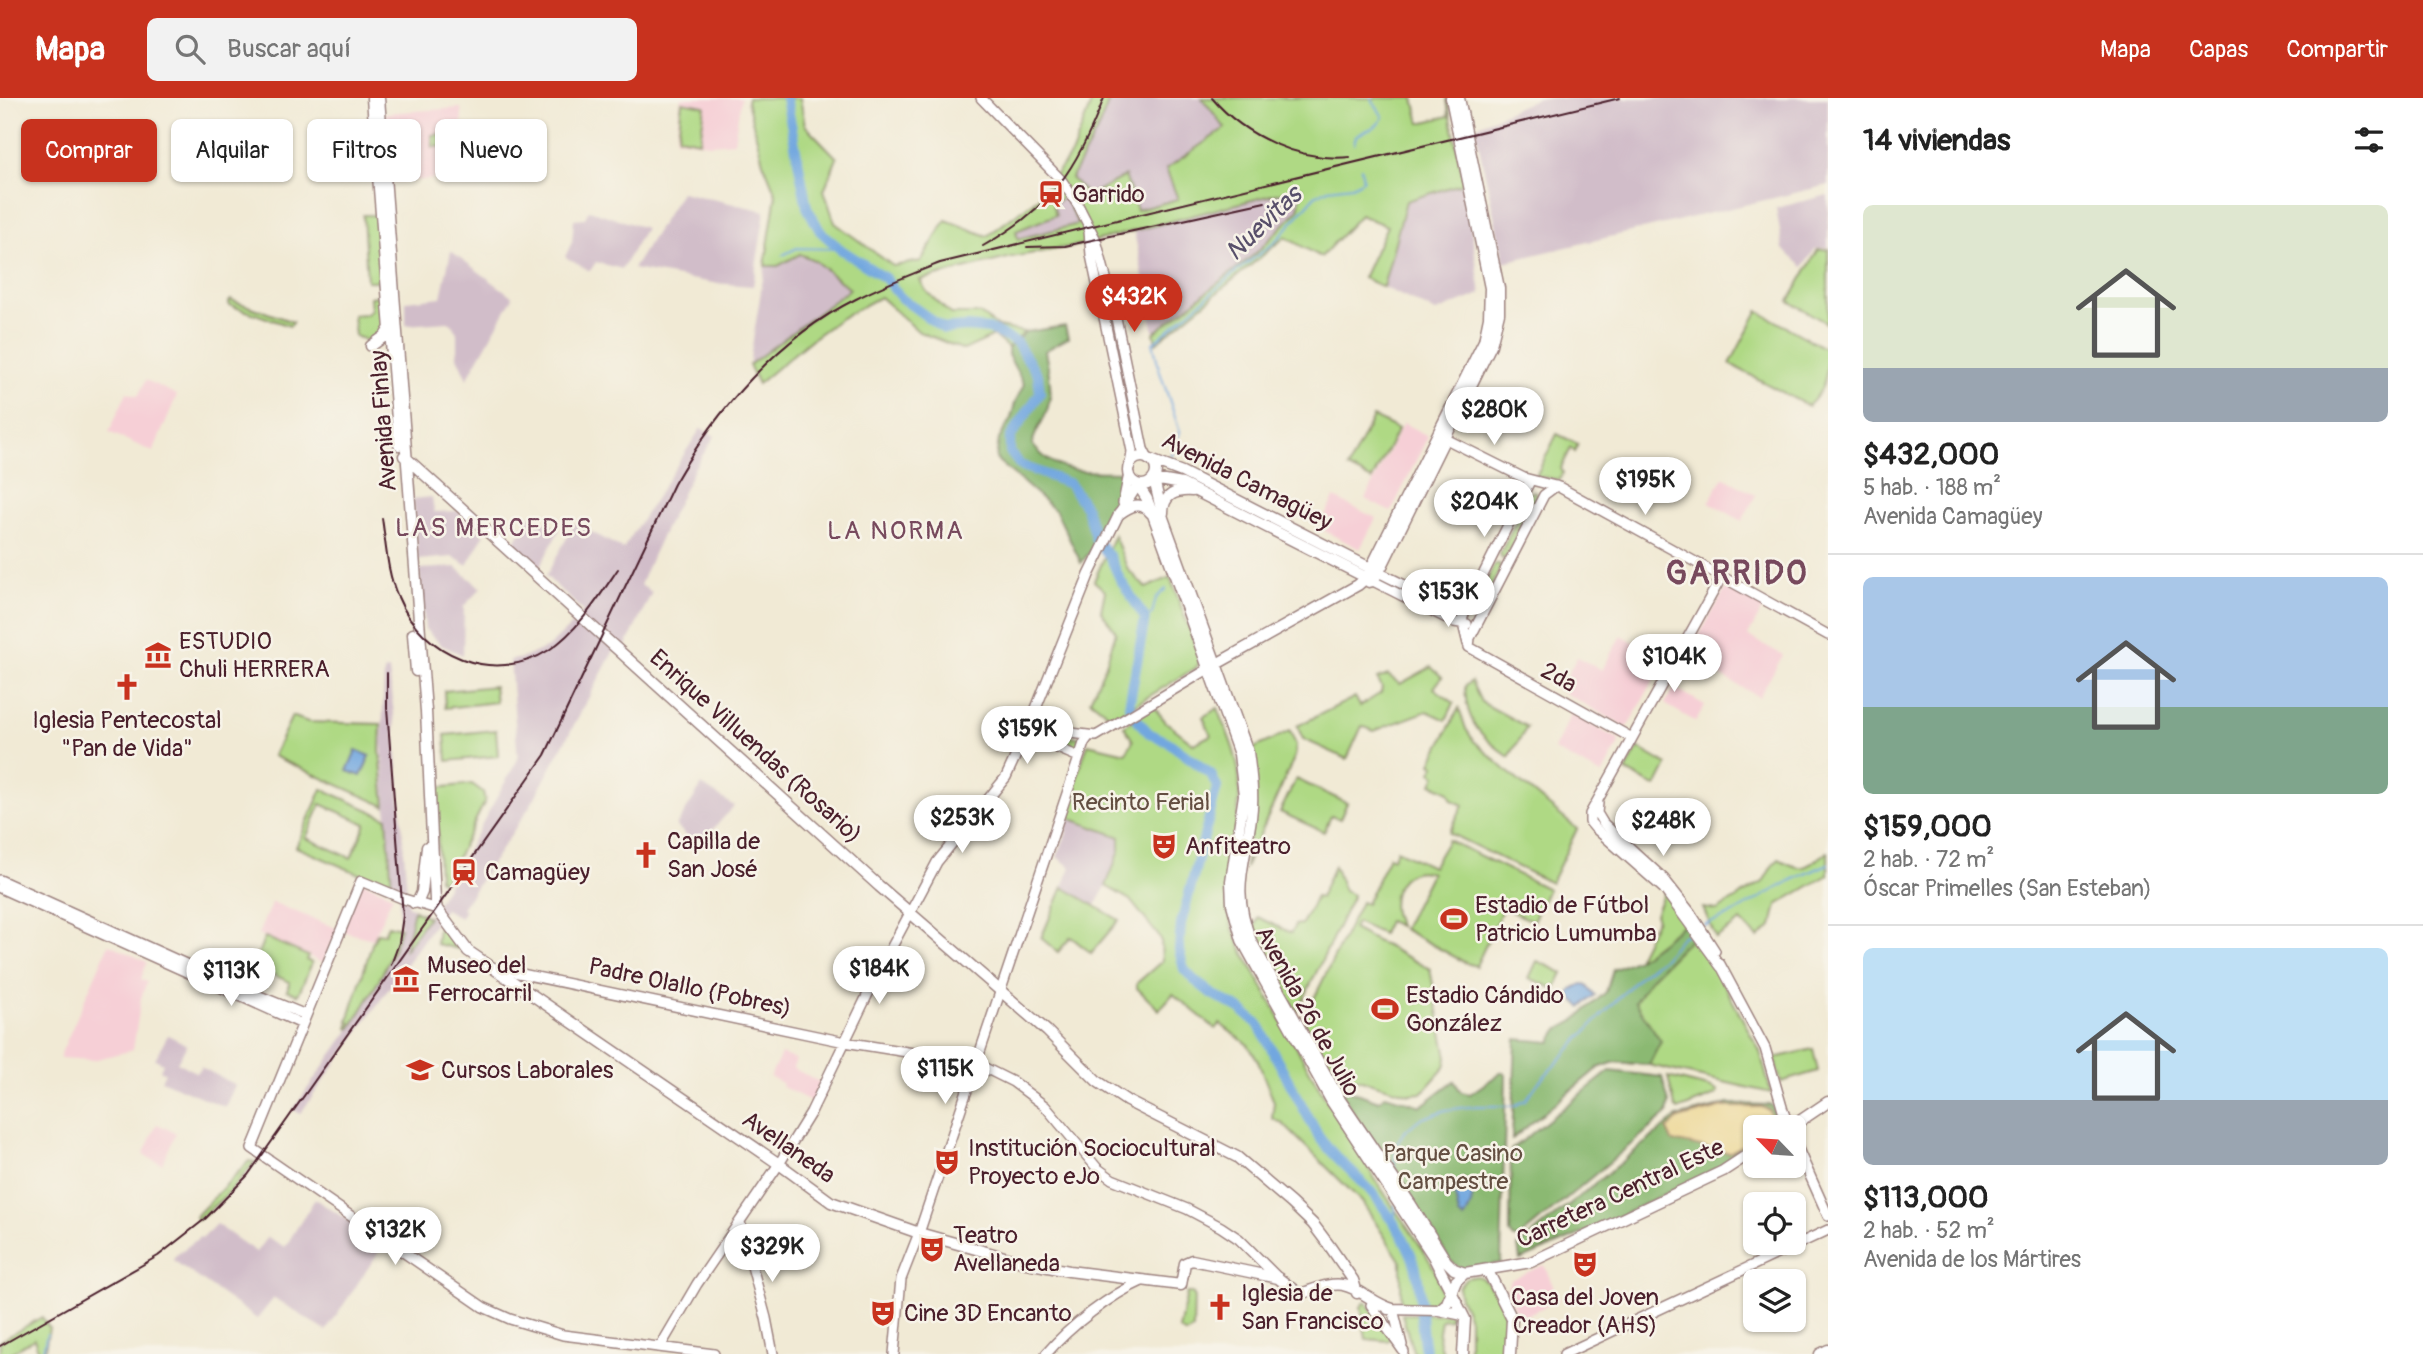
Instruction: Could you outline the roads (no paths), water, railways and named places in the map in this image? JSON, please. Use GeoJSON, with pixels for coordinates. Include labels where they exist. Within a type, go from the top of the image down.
{"type":"FeatureCollection","features":[{"type":"Feature","properties":{"kind":"main road","name":"Avenida Finlay"},"geometry":{"type":"LineString","coordinates":[[372,98],[390,327],[395,359]]}},
{"type":"Feature","properties":{"kind":"main road","name":"Avenida Finlay"},"geometry":{"type":"LineString","coordinates":[[379,98],[395,359],[437,909]]}},
{"type":"Feature","properties":{"kind":"main road","name":"Avenida Camagüey"},"geometry":{"type":"LineString","coordinates":[[981,98],[1062,181],[1089,226],[1147,458],[1182,472],[1460,626]]}},
{"type":"Feature","properties":{"kind":"main road"},"geometry":{"type":"LineString","coordinates":[[1441,436],[1484,341],[1490,304],[1488,272],[1451,98]]}},
{"type":"Feature","properties":{"kind":"main road"},"geometry":{"type":"LineString","coordinates":[[1027,731],[1037,729],[1088,736],[1104,732],[1369,577],[1496,330],[1500,302],[1497,270],[1459,98]]}},
{"type":"Feature","properties":{"kind":"main road","name":"Avenida Camagüey"},"geometry":{"type":"LineString","coordinates":[[1096,254],[1132,451],[1119,514]]}},
{"type":"Feature","properties":{"kind":"main road"},"geometry":{"type":"LineString","coordinates":[[371,346],[385,335],[390,327]]}},
{"type":"Feature","properties":{"kind":"main road"},"geometry":{"type":"LineString","coordinates":[[1441,436],[1535,482],[1556,486],[1828,635]]}},
{"type":"Feature","properties":{"kind":"main road","name":"Enrique Villuendas (Rosario)"},"geometry":{"type":"LineString","coordinates":[[403,455],[910,914],[1000,989],[1097,1081],[1110,1091],[1237,1157],[1291,1203],[1313,1224],[1405,1353]]}},
{"type":"Feature","properties":{"kind":"main road"},"geometry":{"type":"LineString","coordinates":[[1147,458],[1154,465],[1154,479],[1147,484],[1138,485],[1132,481],[1129,470],[1135,460],[1147,458]]}},
{"type":"Feature","properties":{"kind":"main road","name":"Avenida Camagüey"},"geometry":{"type":"LineString","coordinates":[[1154,479],[1170,480],[1195,491],[1369,577],[1453,609],[1465,611]]}},
{"type":"Feature","properties":{"kind":"main road","name":"Avenida 26 de Julio"},"geometry":{"type":"LineString","coordinates":[[1154,479],[1158,516]]}},
{"type":"Feature","properties":{"kind":"main road"},"geometry":{"type":"LineString","coordinates":[[1535,482],[1544,495]]}},
{"type":"Feature","properties":{"kind":"main road"},"geometry":{"type":"LineString","coordinates":[[1469,648],[1460,626],[1465,611],[1535,482]]}},
{"type":"Feature","properties":{"kind":"main road"},"geometry":{"type":"LineString","coordinates":[[660,1347],[697,1284],[811,1112],[937,862],[1006,776],[1027,731],[1089,575],[1119,514],[1138,485]]}},
{"type":"Feature","properties":{"kind":"main road","name":"Avenida 26 de Julio"},"geometry":{"type":"LineString","coordinates":[[1138,485],[1158,516],[1248,752],[1252,774],[1251,817],[1240,881],[1240,901],[1256,951],[1340,1100],[1446,1261],[1454,1269],[1465,1273]]}},
{"type":"Feature","properties":{"kind":"main road"},"geometry":{"type":"LineString","coordinates":[[1469,648],[1470,638],[1544,495],[1556,486]]}},
{"type":"Feature","properties":{"kind":"main road"},"geometry":{"type":"LineString","coordinates":[[1119,514],[1138,505],[1158,516],[1175,491],[1195,491]]}},
{"type":"Feature","properties":{"kind":"main road"},"geometry":{"type":"LineString","coordinates":[[1594,822],[1599,798],[1722,576]]}},
{"type":"Feature","properties":{"kind":"main road"},"geometry":{"type":"LineString","coordinates":[[1460,626],[1481,618]]}},
{"type":"Feature","properties":{"kind":"main road","name":"2da"},"geometry":{"type":"LineString","coordinates":[[1469,648],[1632,738]]}},
{"type":"Feature","properties":{"kind":"main road","name":"Avenida 26 de Julio"},"geometry":{"type":"LineString","coordinates":[[1213,666],[1243,774],[1242,815],[1231,881],[1236,922],[1248,951],[1332,1102],[1433,1256],[1451,1294]]}},
{"type":"Feature","properties":{"kind":"main road"},"geometry":{"type":"LineString","coordinates":[[1027,731],[1034,738],[1079,757]]}},
{"type":"Feature","properties":{"kind":"main road"},"geometry":{"type":"LineString","coordinates":[[894,1354],[901,1278],[919,1233],[1088,736]]}},
{"type":"Feature","properties":{"kind":"main road","name":"Avenida Finlay"},"geometry":{"type":"LineString","coordinates":[[414,903],[419,899],[424,882],[428,792]]}},
{"type":"Feature","properties":{"kind":"main road"},"geometry":{"type":"LineString","coordinates":[[1594,822],[1599,798]]}},
{"type":"Feature","properties":{"kind":"main road"},"geometry":{"type":"LineString","coordinates":[[1594,822],[1660,884],[1691,919],[1721,967],[1765,1048],[1784,1115]]}},
{"type":"Feature","properties":{"kind":"main road"},"geometry":{"type":"LineString","coordinates":[[0,880],[300,1018]]}},
{"type":"Feature","properties":{"kind":"main road"},"geometry":{"type":"LineString","coordinates":[[437,909],[414,903],[362,881],[300,1018],[252,1148],[483,1307],[510,1319],[563,1335],[714,1354]]}},
{"type":"Feature","properties":{"kind":"main road"},"geometry":{"type":"LineString","coordinates":[[0,888],[300,1018]]}},
{"type":"Feature","properties":{"kind":"main road","name":"Avellaneda"},"geometry":{"type":"LineString","coordinates":[[437,909],[467,951],[831,1202],[919,1233],[1022,1262],[1128,1282],[1144,1280],[1181,1286],[1185,1264],[1192,1260],[1278,1278]]}},
{"type":"Feature","properties":{"kind":"main road","name":"Padre Olallo (Pobres)"},"geometry":{"type":"LineString","coordinates":[[494,968],[845,1042],[975,1063],[1013,1082],[1045,1106],[1097,1168],[1112,1179],[1187,1209],[1221,1227],[1239,1239],[1278,1278],[1299,1294],[1339,1284],[1364,1297]]}},
{"type":"Feature","properties":{"kind":"main road"},"geometry":{"type":"LineString","coordinates":[[1806,1116],[1828,1102]]}},
{"type":"Feature","properties":{"kind":"main road","name":"Carretera Central Este"},"geometry":{"type":"LineString","coordinates":[[1465,1273],[1531,1262],[1723,1171],[1743,1158]]}},
{"type":"Feature","properties":{"kind":"main road"},"geometry":{"type":"LineString","coordinates":[[1806,1166],[1828,1216]]}},
{"type":"Feature","properties":{"kind":"main road"},"geometry":{"type":"LineString","coordinates":[[740,1222],[773,1354]]}},
{"type":"Feature","properties":{"kind":"main road"},"geometry":{"type":"LineString","coordinates":[[1564,1354],[1828,1230]]}},
{"type":"Feature","properties":{"kind":"main road"},"geometry":{"type":"LineString","coordinates":[[1483,1271],[1490,1275],[1512,1319],[1510,1354]]}},
{"type":"Feature","properties":{"kind":"main road"},"geometry":{"type":"LineString","coordinates":[[1435,1310],[1447,1303],[1456,1281],[1465,1273]]}},
{"type":"Feature","properties":{"kind":"main road"},"geometry":{"type":"LineString","coordinates":[[1046,1354],[1128,1282]]}},
{"type":"Feature","properties":{"kind":"main road"},"geometry":{"type":"LineString","coordinates":[[1451,1294],[1463,1315],[1463,1354]]}},
{"type":"Feature","properties":{"kind":"main road"},"geometry":{"type":"LineString","coordinates":[[1364,1297],[1392,1309],[1435,1310],[1463,1315]]}},
{"type":"Feature","properties":{"kind":"main road","name":"Enrique Villuendas (Rosario)"},"geometry":{"type":"LineString","coordinates":[[1392,1309],[1405,1353]]}},
{"type":"Feature","properties":{"kind":"main road"},"geometry":{"type":"LineString","coordinates":[[1820,1354],[1828,1350]]}},
{"type":"Feature","properties":{"kind":"water"},"geometry":{"type":"Polygon","coordinates":[[[356,750],[370,756],[361,776],[347,771],[356,750]]]}},
{"type":"Feature","properties":{"kind":"water"},"geometry":{"type":"Polygon","coordinates":[[[1582,984],[1595,995],[1581,1007],[1569,995],[1572,989],[1582,984]]]}},
{"type":"Feature","properties":{"kind":"water"},"geometry":{"type":"Polygon","coordinates":[[[1463,1179],[1472,1193],[1471,1204],[1464,1219],[1459,1215],[1455,1197],[1463,1179]]]}},
{"type":"Feature","properties":{"kind":"waterway"},"geometry":{"type":"LineString","coordinates":[[786,98],[807,207],[820,231],[840,249],[885,278],[901,298],[944,329],[989,329],[1016,342],[1038,375],[1040,393],[1010,438],[1010,452],[1020,465],[1070,484],[1086,508],[1096,540],[1110,557],[1120,579],[1145,618],[1129,706],[1149,733],[1168,742],[1211,774],[1217,787],[1181,924],[1179,950],[1184,969],[1212,994],[1240,1009],[1258,1024],[1319,1137],[1368,1188],[1394,1224],[1411,1253],[1417,1273],[1426,1354]]}},
{"type":"Feature","properties":{"kind":"waterway","name":"Nuevitas"},"geometry":{"type":"LineString","coordinates":[[1354,144],[1356,136],[1375,126],[1383,117],[1371,98]]}},
{"type":"Feature","properties":{"kind":"waterway","name":"Nuevitas"},"geometry":{"type":"LineString","coordinates":[[1170,460],[1180,432],[1153,343],[1275,242],[1315,196],[1328,189],[1352,186],[1363,180],[1361,168]]}},
{"type":"Feature","properties":{"kind":"waterway"},"geometry":{"type":"LineString","coordinates":[[783,255],[797,248],[840,249]]}},
{"type":"Feature","properties":{"kind":"waterway"},"geometry":{"type":"LineString","coordinates":[[1145,618],[1152,614],[1156,598],[1166,589]]}},
{"type":"Feature","properties":{"kind":"waterway"},"geometry":{"type":"LineString","coordinates":[[1704,925],[1728,916],[1790,881],[1828,864]]}},
{"type":"Feature","properties":{"kind":"waterway"},"geometry":{"type":"LineString","coordinates":[[1394,1171],[1396,1146],[1403,1133],[1418,1120],[1446,1110],[1476,1106],[1514,1106],[1526,1100],[1538,1083],[1643,973],[1665,957],[1681,937],[1690,933]]}},
{"type":"Feature","properties":{"kind":"waterway"},"geometry":{"type":"LineString","coordinates":[[1395,1205],[1395,1227]]}},
{"type":"Feature","properties":{"kind":"waterway"},"geometry":{"type":"LineString","coordinates":[[42,1354],[47,1334]]}},
{"type":"Feature","properties":{"kind":"railway"},"geometry":{"type":"LineString","coordinates":[[983,246],[1027,217],[1059,184],[1083,146],[1104,98]]}},
{"type":"Feature","properties":{"kind":"railway"},"geometry":{"type":"LineString","coordinates":[[1212,98],[1240,124],[1274,144],[1312,155],[1350,157]]}},
{"type":"Feature","properties":{"kind":"railway"},"geometry":{"type":"LineString","coordinates":[[0,1346],[158,1256],[205,1219],[248,1175],[545,755],[674,484],[691,456],[752,378],[801,334],[856,299],[940,263],[1620,98]]}},
{"type":"Feature","properties":{"kind":"railway"},"geometry":{"type":"LineString","coordinates":[[1027,247],[1065,246],[1265,202]]}},
{"type":"Feature","properties":{"kind":"railway"},"geometry":{"type":"LineString","coordinates":[[382,518],[391,578],[409,617],[424,635],[442,649],[462,659],[483,664],[505,665],[527,660],[549,650],[579,623],[618,569]]}},
{"type":"Feature","properties":{"kind":"railway"},"geometry":{"type":"LineString","coordinates":[[387,673],[387,708],[403,916],[399,943],[391,965]]}},
{"type":"Feature","properties":{"kind":"place","name":"Garrido"},"geometry":{"type":"Point","coordinates":[1051,194]}},
{"type":"Feature","properties":{"kind":"place","name":"ESTUDIO Chuli HERRERA"},"geometry":{"type":"Point","coordinates":[158,655]}},
{"type":"Feature","properties":{"kind":"place","name":"Iglesia Pentecostal \"Pan de Vida\""},"geometry":{"type":"Point","coordinates":[127,687]}},
{"type":"Feature","properties":{"kind":"place","name":"Anfiteatro"},"geometry":{"type":"Point","coordinates":[1164,846]}},
{"type":"Feature","properties":{"kind":"place","name":"Capilla de San José"},"geometry":{"type":"Point","coordinates":[646,855]}},
{"type":"Feature","properties":{"kind":"place","name":"Camagüey"},"geometry":{"type":"Point","coordinates":[464,872]}},
{"type":"Feature","properties":{"kind":"place","name":"Estadio de Fútbol Patricio Lumumba"},"geometry":{"type":"Point","coordinates":[1454,919]}},
{"type":"Feature","properties":{"kind":"place","name":"Museo del Ferrocarril"},"geometry":{"type":"Point","coordinates":[406,979]}},
{"type":"Feature","properties":{"kind":"place","name":"Estadio Cándido González"},"geometry":{"type":"Point","coordinates":[1385,1009]}},
{"type":"Feature","properties":{"kind":"place","name":"Cursos Laborales"},"geometry":{"type":"Point","coordinates":[420,1070]}},
{"type":"Feature","properties":{"kind":"place","name":"Institución Sociocultural Proyecto eJo"},"geometry":{"type":"Point","coordinates":[947,1162]}},
{"type":"Feature","properties":{"kind":"place","name":"Teatro Avellaneda"},"geometry":{"type":"Point","coordinates":[932,1249]}},
{"type":"Feature","properties":{"kind":"place","name":"Casa del Joven Creador (AHS)"},"geometry":{"type":"Point","coordinates":[1585,1264]}},
{"type":"Feature","properties":{"kind":"place","name":"Iglesia de San Francisco"},"geometry":{"type":"Point","coordinates":[1220,1307]}},
{"type":"Feature","properties":{"kind":"place","name":"Cine 3D Encanto"},"geometry":{"type":"Point","coordinates":[883,1313]}},
{"type":"Feature","properties":{"kind":"district","name":"LAS MERCEDES"},"geometry":{"type":"Point","coordinates":[494,527]}},
{"type":"Feature","properties":{"kind":"district","name":"LA NORMA"},"geometry":{"type":"Point","coordinates":[896,530]}},
{"type":"Feature","properties":{"kind":"district","name":"GARRIDO"},"geometry":{"type":"Point","coordinates":[1737,573]}},
{"type":"Feature","properties":{"kind":"park label","name":"Recinto Ferial"},"geometry":{"type":"Point","coordinates":[1141,802]}},
{"type":"Feature","properties":{"kind":"park label","name":"Parque Casino Campestre"},"geometry":{"type":"Point","coordinates":[1453,1167]}}]}
